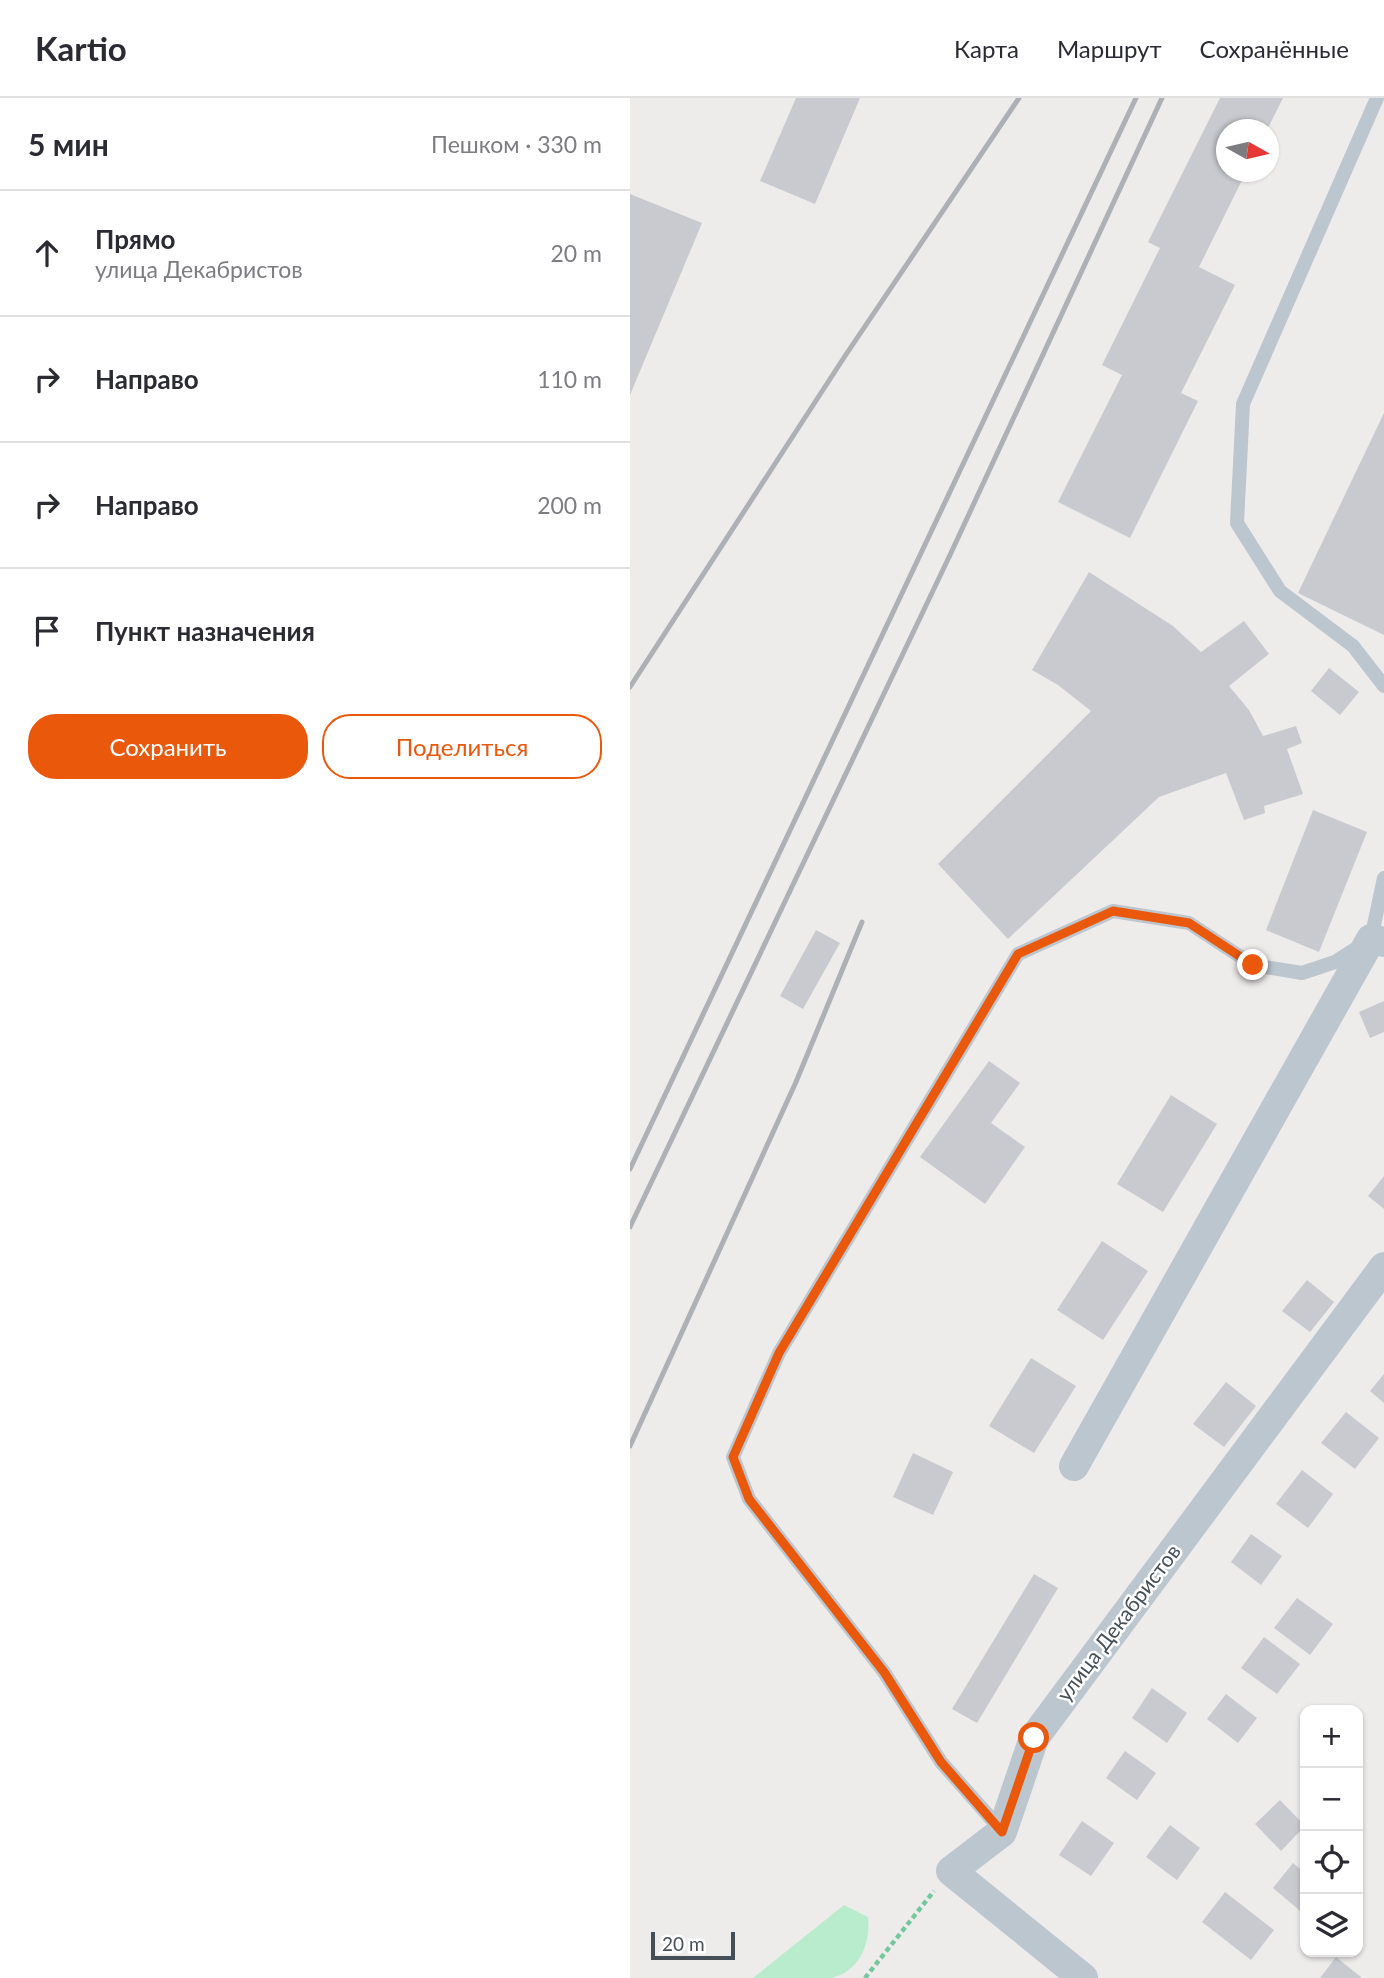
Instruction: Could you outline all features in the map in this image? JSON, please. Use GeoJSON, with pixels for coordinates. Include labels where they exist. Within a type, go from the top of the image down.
{"type":"FeatureCollection","features":[{"type":"Feature","properties":{"kind":"street"},"geometry":{"type":"LineString","coordinates":[[1074,1466],[1377,940]]}},
{"type":"Feature","properties":{"kind":"street","name":"улица Декабристов"},"geometry":{"type":"LineString","coordinates":[[1002,1832],[1034,1738],[1384,1267]]}},
{"type":"Feature","properties":{"kind":"street"},"geometry":{"type":"LineString","coordinates":[[1002,1832],[951,1871],[1083,1978]]}},
{"type":"Feature","properties":{"kind":"lane"},"geometry":{"type":"LineString","coordinates":[[1377,98],[1243,404],[1237,523],[1280,591],[1353,646],[1384,686]]}},
{"type":"Feature","properties":{"kind":"lane"},"geometry":{"type":"LineString","coordinates":[[1002,1832],[941,1762],[884,1672],[749,1499],[733,1457],[779,1353],[1018,954],[1113,911],[1189,923],[1253,965],[1302,974],[1335,962],[1377,940],[1384,878]]}},
{"type":"Feature","properties":{"kind":"path"},"geometry":{"type":"LineString","coordinates":[[865,1978],[951,1871]]}},
{"type":"Feature","properties":{"kind":"green space"},"geometry":{"type":"Polygon","coordinates":[[[844,1905],[868,1917],[868,1936],[862,1954],[850,1969],[832,1978],[753,1978],[844,1905]]]}},
{"type":"Feature","properties":{"kind":"building"},"geometry":{"type":"Polygon","coordinates":[[[796,98],[860,98],[815,204],[760,181],[796,98]]]}},
{"type":"Feature","properties":{"kind":"building"},"geometry":{"type":"Polygon","coordinates":[[[1220,98],[1283,98],[1272,119],[1216,119],[1216,182],[1241,182],[1199,267],[1235,285],[1181,393],[1198,401],[1130,538],[1058,502],[1122,375],[1102,365],[1160,248],[1148,242],[1220,98]]]}},
{"type":"Feature","properties":{"kind":"building"},"geometry":{"type":"Polygon","coordinates":[[[630,194],[702,223],[630,395],[630,194]]]}},
{"type":"Feature","properties":{"kind":"building"},"geometry":{"type":"Polygon","coordinates":[[[1384,413],[1384,635],[1298,593],[1384,413]]]}},
{"type":"Feature","properties":{"kind":"building"},"geometry":{"type":"Polygon","coordinates":[[[1089,572],[1173,626],[1201,652],[1244,621],[1269,654],[1229,686],[1249,710],[1263,736],[1296,726],[1302,743],[1287,749],[1303,794],[1264,806],[1265,813],[1244,820],[1226,773],[1159,797],[1008,939],[938,864],[1091,711],[1058,685],[1032,670],[1089,572]]]}},
{"type":"Feature","properties":{"kind":"building"},"geometry":{"type":"Polygon","coordinates":[[[1329,668],[1359,692],[1340,715],[1311,691],[1329,668]]]}},
{"type":"Feature","properties":{"kind":"building"},"geometry":{"type":"Polygon","coordinates":[[[1313,810],[1367,832],[1319,952],[1266,930],[1313,810]]]}},
{"type":"Feature","properties":{"kind":"building"},"geometry":{"type":"Polygon","coordinates":[[[816,930],[840,943],[803,1009],[780,996],[816,930]]]}},
{"type":"Feature","properties":{"kind":"building"},"geometry":{"type":"Polygon","coordinates":[[[1384,1001],[1384,1032],[1370,1038],[1359,1012],[1384,1001]]]}},
{"type":"Feature","properties":{"kind":"building"},"geometry":{"type":"Polygon","coordinates":[[[989,1061],[1020,1083],[991,1123],[1025,1147],[985,1204],[920,1157],[989,1061]]]}},
{"type":"Feature","properties":{"kind":"building"},"geometry":{"type":"Polygon","coordinates":[[[1171,1095],[1217,1124],[1163,1212],[1117,1184],[1171,1095]]]}},
{"type":"Feature","properties":{"kind":"building"},"geometry":{"type":"Polygon","coordinates":[[[1384,1176],[1384,1209],[1368,1196],[1384,1176]]]}},
{"type":"Feature","properties":{"kind":"building"},"geometry":{"type":"Polygon","coordinates":[[[1102,1241],[1148,1271],[1103,1340],[1057,1310],[1102,1241]]]}},
{"type":"Feature","properties":{"kind":"building"},"geometry":{"type":"Polygon","coordinates":[[[1307,1280],[1334,1302],[1310,1332],[1282,1311],[1307,1280]]]}},
{"type":"Feature","properties":{"kind":"building"},"geometry":{"type":"Polygon","coordinates":[[[1031,1358],[1076,1386],[1034,1453],[989,1426],[1031,1358]]]}},
{"type":"Feature","properties":{"kind":"building"},"geometry":{"type":"Polygon","coordinates":[[[1384,1374],[1384,1403],[1370,1391],[1384,1374]]]}},
{"type":"Feature","properties":{"kind":"building"},"geometry":{"type":"Polygon","coordinates":[[[1226,1382],[1256,1406],[1224,1447],[1193,1424],[1226,1382]]]}},
{"type":"Feature","properties":{"kind":"building"},"geometry":{"type":"Polygon","coordinates":[[[1346,1412],[1379,1438],[1355,1469],[1321,1443],[1346,1412]]]}},
{"type":"Feature","properties":{"kind":"building"},"geometry":{"type":"Polygon","coordinates":[[[913,1453],[953,1472],[933,1515],[893,1497],[913,1453]]]}},
{"type":"Feature","properties":{"kind":"building"},"geometry":{"type":"Polygon","coordinates":[[[1302,1470],[1333,1494],[1308,1528],[1276,1504],[1302,1470]]]}},
{"type":"Feature","properties":{"kind":"building"},"geometry":{"type":"Polygon","coordinates":[[[1251,1534],[1282,1556],[1261,1585],[1231,1562],[1251,1534]]]}},
{"type":"Feature","properties":{"kind":"building"},"geometry":{"type":"Polygon","coordinates":[[[1034,1574],[1058,1588],[977,1723],[952,1709],[1034,1574]]]}},
{"type":"Feature","properties":{"kind":"building"},"geometry":{"type":"Polygon","coordinates":[[[1297,1598],[1333,1624],[1310,1655],[1274,1628],[1297,1598]]]}},
{"type":"Feature","properties":{"kind":"building"},"geometry":{"type":"Polygon","coordinates":[[[1264,1637],[1300,1664],[1277,1694],[1241,1668],[1264,1637]]]}},
{"type":"Feature","properties":{"kind":"building"},"geometry":{"type":"Polygon","coordinates":[[[1152,1688],[1187,1713],[1167,1743],[1132,1718],[1152,1688]]]}},
{"type":"Feature","properties":{"kind":"building"},"geometry":{"type":"Polygon","coordinates":[[[1226,1694],[1257,1718],[1238,1743],[1207,1719],[1226,1694]]]}},
{"type":"Feature","properties":{"kind":"building"},"geometry":{"type":"Polygon","coordinates":[[[1125,1751],[1156,1773],[1137,1800],[1106,1778],[1125,1751]]]}},
{"type":"Feature","properties":{"kind":"building"},"geometry":{"type":"Polygon","coordinates":[[[1280,1800],[1300,1821],[1300,1831],[1281,1851],[1255,1824],[1280,1800]]]}},
{"type":"Feature","properties":{"kind":"building"},"geometry":{"type":"Polygon","coordinates":[[[1082,1821],[1114,1843],[1091,1876],[1059,1855],[1082,1821]]]}},
{"type":"Feature","properties":{"kind":"building"},"geometry":{"type":"Polygon","coordinates":[[[1170,1825],[1200,1848],[1177,1880],[1146,1857],[1170,1825]]]}},
{"type":"Feature","properties":{"kind":"building"},"geometry":{"type":"Polygon","coordinates":[[[1293,1863],[1300,1869],[1300,1911],[1273,1888],[1293,1863]]]}},
{"type":"Feature","properties":{"kind":"building"},"geometry":{"type":"Polygon","coordinates":[[[1225,1892],[1274,1930],[1251,1960],[1202,1922],[1225,1892]]]}},
{"type":"Feature","properties":{"kind":"building"},"geometry":{"type":"Polygon","coordinates":[[[1336,1957],[1362,1978],[1320,1978],[1336,1957]]]}},
{"type":"Feature","properties":{"kind":"railway"},"geometry":{"type":"LineString","coordinates":[[630,687],[845,356],[1019,98]]}},
{"type":"Feature","properties":{"kind":"railway"},"geometry":{"type":"LineString","coordinates":[[630,1169],[1136,98]]}},
{"type":"Feature","properties":{"kind":"railway"},"geometry":{"type":"LineString","coordinates":[[630,1227],[950,555],[1162,98]]}},
{"type":"Feature","properties":{"kind":"railway"},"geometry":{"type":"LineString","coordinates":[[630,1446],[796,1082],[862,922]]}},
{"type":"Feature","properties":{"kind":"route"},"geometry":{"type":"LineString","coordinates":[[1034,1738],[1002,1832],[941,1762],[884,1672],[749,1499],[733,1457],[779,1353],[1018,954],[1113,911],[1189,923],[1253,965]]}}]}
